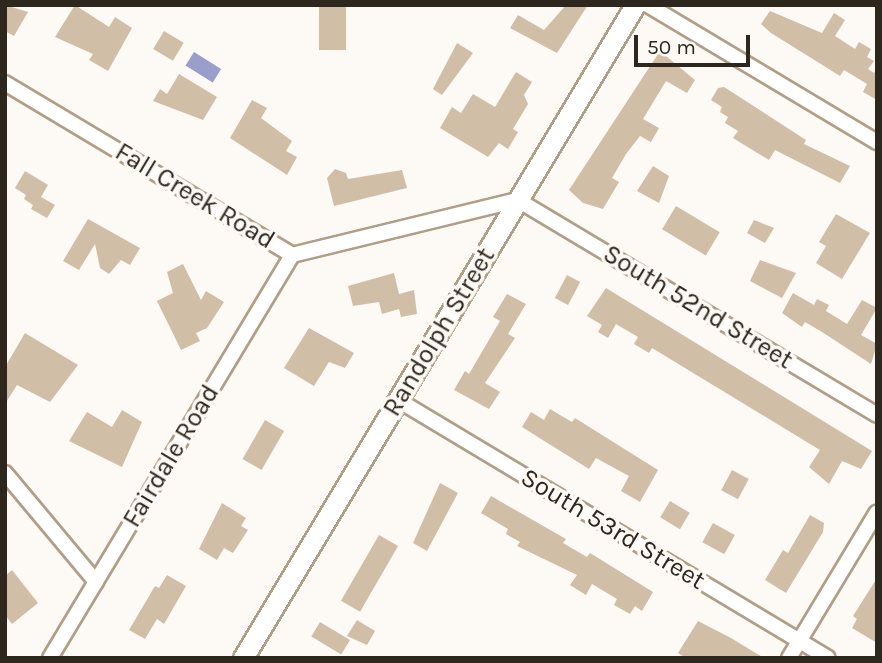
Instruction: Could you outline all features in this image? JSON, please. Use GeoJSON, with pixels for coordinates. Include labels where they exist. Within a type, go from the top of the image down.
{"type":"FeatureCollection","features":[{"type":"Feature","properties":{"kind":"main road","name":"Randolph Street"},"geometry":{"type":"LineString","coordinates":[[243,658],[635,5]]}},
{"type":"Feature","properties":{"kind":"street"},"geometry":{"type":"LineString","coordinates":[[648,5],[877,142]]}},
{"type":"Feature","properties":{"kind":"street","name":"Fall Creek Road"},"geometry":{"type":"LineString","coordinates":[[5,83],[292,255],[519,200]]}},
{"type":"Feature","properties":{"kind":"street","name":"South 52nd Street"},"geometry":{"type":"LineString","coordinates":[[519,200],[877,415]]}},
{"type":"Feature","properties":{"kind":"street","name":"Fairdale Road"},"geometry":{"type":"LineString","coordinates":[[50,658],[292,255]]}},
{"type":"Feature","properties":{"kind":"street","name":"South 53rd Street"},"geometry":{"type":"LineString","coordinates":[[398,400],[828,658]]}},
{"type":"Feature","properties":{"kind":"street"},"geometry":{"type":"LineString","coordinates":[[5,473],[96,582]]}},
{"type":"Feature","properties":{"kind":"street"},"geometry":{"type":"LineString","coordinates":[[789,658],[877,512]]}},
{"type":"Feature","properties":{"kind":"water"},"geometry":{"type":"Polygon","coordinates":[[[194,52],[221,69],[213,83],[186,66],[194,52]]]}},
{"type":"Feature","properties":{"kind":"building"},"geometry":{"type":"Polygon","coordinates":[[[5,5],[28,12],[14,36],[5,31],[5,5]]]}},
{"type":"Feature","properties":{"kind":"building"},"geometry":{"type":"Polygon","coordinates":[[[75,5],[109,27],[115,17],[132,28],[108,71],[89,60],[93,54],[55,37],[75,5]]]}},
{"type":"Feature","properties":{"kind":"building"},"geometry":{"type":"Polygon","coordinates":[[[319,5],[346,5],[346,50],[319,50],[319,5]]]}},
{"type":"Feature","properties":{"kind":"building"},"geometry":{"type":"Polygon","coordinates":[[[566,5],[588,5],[557,53],[510,28],[518,15],[544,30],[566,5]]]}},
{"type":"Feature","properties":{"kind":"building"},"geometry":{"type":"Polygon","coordinates":[[[770,11],[822,33],[834,13],[845,20],[835,36],[855,49],[859,42],[871,49],[867,57],[874,61],[868,69],[874,73],[877,68],[877,100],[863,92],[867,84],[844,70],[840,76],[771,33],[761,24],[770,11]]]}},
{"type":"Feature","properties":{"kind":"building"},"geometry":{"type":"Polygon","coordinates":[[[164,31],[184,43],[173,61],[153,49],[164,31]]]}},
{"type":"Feature","properties":{"kind":"building"},"geometry":{"type":"Polygon","coordinates":[[[457,43],[473,53],[442,95],[433,89],[457,43]]]}},
{"type":"Feature","properties":{"kind":"building"},"geometry":{"type":"Polygon","coordinates":[[[660,51],[695,80],[687,93],[666,81],[643,119],[659,128],[651,142],[640,136],[626,154],[612,178],[619,182],[603,209],[583,203],[569,190],[660,51]]]}},
{"type":"Feature","properties":{"kind":"building"},"geometry":{"type":"Polygon","coordinates":[[[516,72],[532,82],[524,95],[528,104],[513,129],[518,132],[508,149],[499,143],[488,157],[440,128],[452,107],[461,113],[473,94],[495,107],[516,72]]]}},
{"type":"Feature","properties":{"kind":"building"},"geometry":{"type":"Polygon","coordinates":[[[179,74],[217,97],[203,120],[153,101],[160,89],[167,94],[179,74]]]}},
{"type":"Feature","properties":{"kind":"building"},"geometry":{"type":"Polygon","coordinates":[[[724,87],[806,140],[804,144],[850,166],[840,183],[775,150],[769,160],[733,138],[738,131],[725,123],[728,117],[720,112],[722,107],[711,100],[718,88],[724,87]]]}},
{"type":"Feature","properties":{"kind":"building"},"geometry":{"type":"Polygon","coordinates":[[[252,100],[267,108],[261,118],[292,141],[286,151],[297,157],[287,175],[230,138],[252,100]]]}},
{"type":"Feature","properties":{"kind":"building"},"geometry":{"type":"Polygon","coordinates":[[[653,166],[669,176],[659,203],[637,191],[653,166]]]}},
{"type":"Feature","properties":{"kind":"building"},"geometry":{"type":"Polygon","coordinates":[[[335,169],[346,173],[348,179],[402,170],[407,188],[334,206],[327,178],[335,169]]]}},
{"type":"Feature","properties":{"kind":"building"},"geometry":{"type":"Polygon","coordinates":[[[25,171],[48,185],[41,197],[55,205],[47,218],[31,209],[33,205],[24,199],[26,195],[15,188],[25,171]]]}},
{"type":"Feature","properties":{"kind":"building"},"geometry":{"type":"Polygon","coordinates":[[[676,206],[720,232],[706,255],[662,229],[676,206]]]}},
{"type":"Feature","properties":{"kind":"building"},"geometry":{"type":"Polygon","coordinates":[[[836,214],[870,233],[842,279],[816,263],[826,246],[819,242],[836,214]]]}},
{"type":"Feature","properties":{"kind":"building"},"geometry":{"type":"Polygon","coordinates":[[[88,219],[140,248],[130,265],[121,260],[109,274],[100,268],[95,244],[79,270],[63,261],[88,219]]]}},
{"type":"Feature","properties":{"kind":"building"},"geometry":{"type":"Polygon","coordinates":[[[754,220],[774,228],[765,243],[747,233],[754,220]]]}},
{"type":"Feature","properties":{"kind":"building"},"geometry":{"type":"Polygon","coordinates":[[[760,260],[796,273],[782,298],[750,281],[760,260]]]}},
{"type":"Feature","properties":{"kind":"building"},"geometry":{"type":"Polygon","coordinates":[[[183,264],[201,300],[206,291],[224,302],[207,328],[196,333],[200,341],[181,350],[157,301],[173,293],[167,272],[183,264]]]}},
{"type":"Feature","properties":{"kind":"building"},"geometry":{"type":"Polygon","coordinates":[[[394,273],[399,294],[414,290],[417,314],[401,317],[399,309],[382,314],[379,302],[353,306],[348,286],[394,273]]]}},
{"type":"Feature","properties":{"kind":"building"},"geometry":{"type":"Polygon","coordinates":[[[567,275],[580,282],[568,305],[555,298],[567,275]]]}},
{"type":"Feature","properties":{"kind":"building"},"geometry":{"type":"Polygon","coordinates":[[[606,288],[872,451],[861,469],[842,461],[829,484],[809,467],[820,450],[652,348],[649,353],[634,344],[638,337],[616,324],[608,338],[598,332],[602,325],[587,316],[606,288]]]}},
{"type":"Feature","properties":{"kind":"building"},"geometry":{"type":"Polygon","coordinates":[[[793,293],[814,305],[817,299],[829,305],[826,311],[847,324],[862,300],[877,308],[861,335],[877,344],[871,364],[805,322],[802,327],[782,313],[793,293]]]}},
{"type":"Feature","properties":{"kind":"building"},"geometry":{"type":"Polygon","coordinates":[[[507,294],[526,304],[508,334],[515,338],[485,383],[500,392],[489,409],[454,390],[465,371],[469,374],[500,321],[493,317],[507,294]]]}},
{"type":"Feature","properties":{"kind":"building"},"geometry":{"type":"Polygon","coordinates":[[[309,328],[354,353],[345,368],[329,362],[314,386],[284,368],[309,328]]]}},
{"type":"Feature","properties":{"kind":"building"},"geometry":{"type":"Polygon","coordinates":[[[25,333],[78,365],[50,402],[17,385],[5,404],[5,367],[25,333]]]}},
{"type":"Feature","properties":{"kind":"building"},"geometry":{"type":"Polygon","coordinates":[[[550,409],[572,422],[575,418],[658,470],[640,502],[621,491],[629,476],[596,458],[589,469],[522,427],[531,412],[544,420],[550,409]]]}},
{"type":"Feature","properties":{"kind":"building"},"geometry":{"type":"Polygon","coordinates":[[[122,410],[142,422],[122,467],[69,441],[87,412],[112,427],[122,410]]]}},
{"type":"Feature","properties":{"kind":"building"},"geometry":{"type":"Polygon","coordinates":[[[265,420],[284,431],[262,470],[242,459],[265,420]]]}},
{"type":"Feature","properties":{"kind":"building"},"geometry":{"type":"Polygon","coordinates":[[[732,470],[749,479],[738,499],[721,490],[732,470]]]}},
{"type":"Feature","properties":{"kind":"building"},"geometry":{"type":"Polygon","coordinates":[[[440,483],[458,493],[427,551],[413,543],[440,483]]]}},
{"type":"Feature","properties":{"kind":"building"},"geometry":{"type":"Polygon","coordinates":[[[491,496],[566,539],[563,543],[587,557],[590,553],[653,592],[642,611],[635,606],[630,614],[614,605],[617,599],[592,584],[586,595],[570,585],[577,575],[517,546],[520,542],[506,534],[508,529],[481,513],[491,496]]]}},
{"type":"Feature","properties":{"kind":"building"},"geometry":{"type":"Polygon","coordinates":[[[670,501],[690,513],[680,529],[660,517],[670,501]]]}},
{"type":"Feature","properties":{"kind":"building"},"geometry":{"type":"Polygon","coordinates":[[[222,503],[246,518],[241,526],[248,530],[233,553],[224,548],[217,560],[199,549],[222,503]]]}},
{"type":"Feature","properties":{"kind":"building"},"geometry":{"type":"Polygon","coordinates":[[[810,515],[824,523],[823,532],[786,593],[765,580],[783,550],[788,553],[810,515]]]}},
{"type":"Feature","properties":{"kind":"building"},"geometry":{"type":"Polygon","coordinates":[[[713,523],[735,535],[724,554],[702,542],[713,523]]]}},
{"type":"Feature","properties":{"kind":"building"},"geometry":{"type":"Polygon","coordinates":[[[379,535],[398,546],[360,612],[341,601],[379,535]]]}},
{"type":"Feature","properties":{"kind":"building"},"geometry":{"type":"Polygon","coordinates":[[[12,570],[38,603],[12,624],[5,615],[5,576],[12,570]]]}},
{"type":"Feature","properties":{"kind":"building"},"geometry":{"type":"Polygon","coordinates":[[[167,575],[186,586],[164,624],[157,619],[145,639],[129,630],[155,586],[159,588],[167,575]]]}},
{"type":"Feature","properties":{"kind":"building"},"geometry":{"type":"Polygon","coordinates":[[[877,578],[877,643],[852,628],[857,619],[853,616],[877,578]]]}},
{"type":"Feature","properties":{"kind":"building"},"geometry":{"type":"Polygon","coordinates":[[[357,620],[375,631],[367,645],[347,636],[357,620]]]}},
{"type":"Feature","properties":{"kind":"building"},"geometry":{"type":"Polygon","coordinates":[[[698,621],[764,658],[686,658],[678,653],[698,621]]]}},
{"type":"Feature","properties":{"kind":"building"},"geometry":{"type":"Polygon","coordinates":[[[320,622],[350,640],[341,655],[311,637],[320,622]]]}}]}
